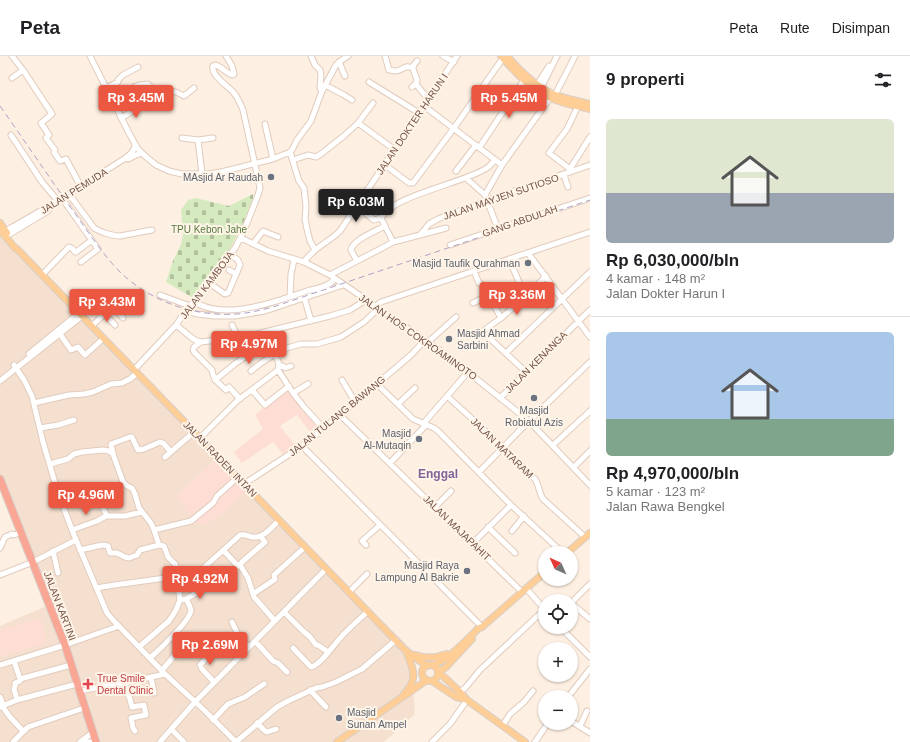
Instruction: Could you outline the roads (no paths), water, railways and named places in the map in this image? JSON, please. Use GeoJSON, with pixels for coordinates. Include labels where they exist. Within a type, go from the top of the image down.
{"type":"FeatureCollection","features":[{"type":"Feature","properties":{"kind":"highway","name":"JALAN KARTINI"},"geometry":{"type":"LineString","coordinates":[[0,479],[64,645],[95,742]]}},
{"type":"Feature","properties":{"kind":"main road"},"geometry":{"type":"LineString","coordinates":[[504,57],[524,80],[533,87],[552,96],[590,109]]}},
{"type":"Feature","properties":{"kind":"main road"},"geometry":{"type":"LineString","coordinates":[[513,66],[552,96],[590,104]]}},
{"type":"Feature","properties":{"kind":"main road","name":"JALAN RADEN INTAN"},"geometry":{"type":"LineString","coordinates":[[0,223],[14,248],[17,249],[104,338],[236,475],[237,478],[406,651],[430,665]]}},
{"type":"Feature","properties":{"kind":"main road","name":"JALAN RADEN INTAN"},"geometry":{"type":"LineString","coordinates":[[4,232],[17,246],[17,249]]}},
{"type":"Feature","properties":{"kind":"main road"},"geometry":{"type":"LineString","coordinates":[[575,546],[590,533]]}},
{"type":"Feature","properties":{"kind":"main road"},"geometry":{"type":"LineString","coordinates":[[466,699],[456,697],[423,677],[423,669],[440,662],[452,653],[538,578]]}},
{"type":"Feature","properties":{"kind":"main road"},"geometry":{"type":"LineString","coordinates":[[337,742],[397,701],[430,681],[436,680],[439,673],[482,630],[482,627]]}},
{"type":"Feature","properties":{"kind":"main road"},"geometry":{"type":"LineString","coordinates":[[406,651],[431,658],[452,653]]}},
{"type":"Feature","properties":{"kind":"main road"},"geometry":{"type":"LineString","coordinates":[[397,701],[411,685],[413,678],[414,672],[406,651]]}},
{"type":"Feature","properties":{"kind":"main road"},"geometry":{"type":"LineString","coordinates":[[430,665],[436,667],[439,673],[466,699],[523,741]]}},
{"type":"Feature","properties":{"kind":"street"},"geometry":{"type":"LineString","coordinates":[[12,56],[52,114],[41,122],[49,136],[46,138],[55,150],[54,152],[60,161],[66,159],[81,187]]}},
{"type":"Feature","properties":{"kind":"street"},"geometry":{"type":"LineString","coordinates":[[90,56],[134,144],[156,165],[182,174],[221,172],[273,159],[290,152],[311,121],[325,85],[339,62],[348,56]]}},
{"type":"Feature","properties":{"kind":"street","name":"JALAN KAMBOJA"},"geometry":{"type":"LineString","coordinates":[[34,403],[69,395],[93,392],[111,384],[122,383],[130,379],[176,325],[223,266],[241,238],[260,190],[240,102],[234,93],[216,76],[213,70],[213,66],[215,65],[229,74],[234,74],[232,66],[226,56]]}},
{"type":"Feature","properties":{"kind":"street"},"geometry":{"type":"LineString","coordinates":[[311,56],[315,65],[320,70],[320,88],[322,91]]}},
{"type":"Feature","properties":{"kind":"street"},"geometry":{"type":"LineString","coordinates":[[385,56],[389,70],[397,71],[406,66],[413,68]]}},
{"type":"Feature","properties":{"kind":"street"},"geometry":{"type":"LineString","coordinates":[[443,56],[454,62]]}},
{"type":"Feature","properties":{"kind":"street","name":"JALAN DOKTER HARUN I"},"geometry":{"type":"LineString","coordinates":[[304,262],[315,250],[331,239],[340,230],[457,56]]}},
{"type":"Feature","properties":{"kind":"street"},"geometry":{"type":"LineString","coordinates":[[539,86],[554,56]]}},
{"type":"Feature","properties":{"kind":"street"},"geometry":{"type":"LineString","coordinates":[[539,86],[557,56]]}},
{"type":"Feature","properties":{"kind":"street"},"geometry":{"type":"LineString","coordinates":[[485,195],[502,165],[552,96],[575,56]]}},
{"type":"Feature","properties":{"kind":"street"},"geometry":{"type":"LineString","coordinates":[[385,165],[411,184],[414,182],[504,57]]}},
{"type":"Feature","properties":{"kind":"street"},"geometry":{"type":"LineString","coordinates":[[417,61],[413,66],[417,80],[414,86],[420,89],[429,99]]}},
{"type":"Feature","properties":{"kind":"street"},"geometry":{"type":"LineString","coordinates":[[339,62],[346,76]]}},
{"type":"Feature","properties":{"kind":"street"},"geometry":{"type":"LineString","coordinates":[[106,88],[118,82],[123,75],[138,66]]}},
{"type":"Feature","properties":{"kind":"street"},"geometry":{"type":"LineString","coordinates":[[12,78],[23,70]]}},
{"type":"Feature","properties":{"kind":"street"},"geometry":{"type":"LineString","coordinates":[[456,171],[478,146],[524,80]]}},
{"type":"Feature","properties":{"kind":"street"},"geometry":{"type":"LineString","coordinates":[[369,82],[419,113]]}},
{"type":"Feature","properties":{"kind":"street"},"geometry":{"type":"LineString","coordinates":[[114,102],[129,94],[134,87],[139,85],[148,84],[153,90],[168,90],[177,92],[184,96],[194,88]]}},
{"type":"Feature","properties":{"kind":"street"},"geometry":{"type":"LineString","coordinates":[[325,85],[348,97]]}},
{"type":"Feature","properties":{"kind":"street"},"geometry":{"type":"LineString","coordinates":[[292,160],[308,155],[316,157],[321,154],[345,136],[358,123],[373,103]]}},
{"type":"Feature","properties":{"kind":"street"},"geometry":{"type":"LineString","coordinates":[[121,118],[141,106]]}},
{"type":"Feature","properties":{"kind":"street"},"geometry":{"type":"LineString","coordinates":[[424,106],[502,165]]}},
{"type":"Feature","properties":{"kind":"street"},"geometry":{"type":"LineString","coordinates":[[578,106],[567,129],[549,153],[571,170],[590,137]]}},
{"type":"Feature","properties":{"kind":"street"},"geometry":{"type":"LineString","coordinates":[[358,123],[395,150]]}},
{"type":"Feature","properties":{"kind":"street"},"geometry":{"type":"LineString","coordinates":[[265,124],[273,159]]}},
{"type":"Feature","properties":{"kind":"street"},"geometry":{"type":"LineString","coordinates":[[11,135],[55,204]]}},
{"type":"Feature","properties":{"kind":"street"},"geometry":{"type":"LineString","coordinates":[[182,138],[198,140],[213,138]]}},
{"type":"Feature","properties":{"kind":"street"},"geometry":{"type":"LineString","coordinates":[[198,140],[202,174]]}},
{"type":"Feature","properties":{"kind":"street","name":"JALAN PEMUDA"},"geometry":{"type":"LineString","coordinates":[[4,232],[24,223],[55,204],[71,197],[81,187],[130,155],[134,150],[134,144]]}},
{"type":"Feature","properties":{"kind":"street"},"geometry":{"type":"LineString","coordinates":[[290,152],[299,181],[304,188],[306,207],[305,219],[308,235],[315,250]]}},
{"type":"Feature","properties":{"kind":"street","name":"JALAN PEMUDA"},"geometry":{"type":"LineString","coordinates":[[55,204],[71,197],[132,157],[142,153]]}},
{"type":"Feature","properties":{"kind":"street"},"geometry":{"type":"LineString","coordinates":[[335,196],[374,220],[381,218],[387,210],[403,200],[466,178],[487,168],[495,160]]}},
{"type":"Feature","properties":{"kind":"street","name":"JALAN MAYJEN SUTIOSO"},"geometry":{"type":"LineString","coordinates":[[420,236],[433,221],[487,200],[564,175],[571,170],[590,165]]}},
{"type":"Feature","properties":{"kind":"street"},"geometry":{"type":"LineString","coordinates":[[564,175],[568,187]]}},
{"type":"Feature","properties":{"kind":"street"},"geometry":{"type":"LineString","coordinates":[[466,178],[485,195],[498,229]]}},
{"type":"Feature","properties":{"kind":"street"},"geometry":{"type":"LineString","coordinates":[[71,197],[97,230],[115,236],[120,236],[152,230]]}},
{"type":"Feature","properties":{"kind":"street","name":"GANG ABDULAH"},"geometry":{"type":"LineString","coordinates":[[450,245],[590,198]]}},
{"type":"Feature","properties":{"kind":"street"},"geometry":{"type":"LineString","coordinates":[[64,201],[98,249],[81,262]]}},
{"type":"Feature","properties":{"kind":"street"},"geometry":{"type":"LineString","coordinates":[[381,218],[392,242]]}},
{"type":"Feature","properties":{"kind":"street"},"geometry":{"type":"LineString","coordinates":[[357,262],[351,250],[352,245],[358,240],[385,226]]}},
{"type":"Feature","properties":{"kind":"street"},"geometry":{"type":"LineString","coordinates":[[190,306],[204,307],[215,310],[234,310],[250,308],[290,297],[329,284],[332,277],[392,242],[420,236],[446,228]]}},
{"type":"Feature","properties":{"kind":"street"},"geometry":{"type":"LineString","coordinates":[[253,244],[263,230],[278,238]]}},
{"type":"Feature","properties":{"kind":"street"},"geometry":{"type":"LineString","coordinates":[[251,371],[275,353],[301,344],[317,344],[341,337],[364,322],[381,302],[590,232]]}},
{"type":"Feature","properties":{"kind":"street","name":"JALAN HOS COKROAMINOTO"},"geometry":{"type":"LineString","coordinates":[[241,238],[277,255],[304,262],[332,277],[426,341],[468,372],[529,421],[590,485]]}},
{"type":"Feature","properties":{"kind":"street"},"geometry":{"type":"LineString","coordinates":[[42,275],[69,248],[72,248],[76,252],[92,240]]}},
{"type":"Feature","properties":{"kind":"street"},"geometry":{"type":"LineString","coordinates":[[528,253],[590,337]]}},
{"type":"Feature","properties":{"kind":"street"},"geometry":{"type":"LineString","coordinates":[[209,283],[226,294],[228,293],[240,265],[238,260],[230,254]]}},
{"type":"Feature","properties":{"kind":"street"},"geometry":{"type":"LineString","coordinates":[[509,259],[519,282]]}},
{"type":"Feature","properties":{"kind":"street"},"geometry":{"type":"LineString","coordinates":[[290,297],[291,274],[294,260]]}},
{"type":"Feature","properties":{"kind":"street"},"geometry":{"type":"LineString","coordinates":[[230,270],[236,274]]}},
{"type":"Feature","properties":{"kind":"street"},"geometry":{"type":"LineString","coordinates":[[474,270],[479,283],[483,285],[501,318]]}},
{"type":"Feature","properties":{"kind":"street"},"geometry":{"type":"LineString","coordinates":[[506,353],[590,272]]}},
{"type":"Feature","properties":{"kind":"street"},"geometry":{"type":"LineString","coordinates":[[526,372],[483,332],[522,300],[546,276]]}},
{"type":"Feature","properties":{"kind":"street"},"geometry":{"type":"LineString","coordinates":[[160,295],[215,316],[235,316],[265,311],[343,285]]}},
{"type":"Feature","properties":{"kind":"street"},"geometry":{"type":"LineString","coordinates":[[473,303],[489,295]]}},
{"type":"Feature","properties":{"kind":"street"},"geometry":{"type":"LineString","coordinates":[[305,300],[311,321]]}},
{"type":"Feature","properties":{"kind":"street"},"geometry":{"type":"LineString","coordinates":[[240,399],[229,387],[226,390],[215,380],[212,370],[193,351],[194,347],[201,342],[237,336],[248,336],[311,321],[350,310],[366,300]]}},
{"type":"Feature","properties":{"kind":"street"},"geometry":{"type":"LineString","coordinates":[[92,326],[111,307],[113,307],[123,318]]}},
{"type":"Feature","properties":{"kind":"street","name":"JALAN KENANGA"},"geometry":{"type":"LineString","coordinates":[[500,398],[590,310]]}},
{"type":"Feature","properties":{"kind":"street"},"geometry":{"type":"LineString","coordinates":[[104,314],[115,325]]}},
{"type":"Feature","properties":{"kind":"street"},"geometry":{"type":"LineString","coordinates":[[0,377],[60,334],[81,315]]}},
{"type":"Feature","properties":{"kind":"street"},"geometry":{"type":"LineString","coordinates":[[0,381],[15,367],[81,315]]}},
{"type":"Feature","properties":{"kind":"street","name":"JALAN TULANG BAWANG"},"geometry":{"type":"LineString","coordinates":[[244,484],[302,446],[456,317]]}},
{"type":"Feature","properties":{"kind":"street"},"geometry":{"type":"LineString","coordinates":[[176,325],[192,338],[201,342]]}},
{"type":"Feature","properties":{"kind":"street"},"geometry":{"type":"LineString","coordinates":[[215,380],[245,357],[232,325]]}},
{"type":"Feature","properties":{"kind":"street"},"geometry":{"type":"LineString","coordinates":[[266,332],[275,353],[278,368],[288,386],[323,428]]}},
{"type":"Feature","properties":{"kind":"street"},"geometry":{"type":"LineString","coordinates":[[60,334],[71,350],[78,347],[85,355],[104,338]]}},
{"type":"Feature","properties":{"kind":"street"},"geometry":{"type":"LineString","coordinates":[[479,472],[590,362]]}},
{"type":"Feature","properties":{"kind":"street"},"geometry":{"type":"LineString","coordinates":[[200,438],[240,399],[278,368],[290,366]]}},
{"type":"Feature","properties":{"kind":"street"},"geometry":{"type":"LineString","coordinates":[[15,367],[30,390],[58,493],[107,613],[163,672],[236,742],[257,723],[282,704],[310,690],[336,682],[362,668],[396,640]]}},
{"type":"Feature","properties":{"kind":"street"},"geometry":{"type":"LineString","coordinates":[[390,463],[468,372]]}},
{"type":"Feature","properties":{"kind":"street"},"geometry":{"type":"LineString","coordinates":[[342,380],[356,402]]}},
{"type":"Feature","properties":{"kind":"street"},"geometry":{"type":"LineString","coordinates":[[294,393],[308,384]]}},
{"type":"Feature","properties":{"kind":"street"},"geometry":{"type":"LineString","coordinates":[[377,384],[414,419],[438,431],[556,546]]}},
{"type":"Feature","properties":{"kind":"street"},"geometry":{"type":"LineString","coordinates":[[252,390],[265,405],[288,386]]}},
{"type":"Feature","properties":{"kind":"street"},"geometry":{"type":"LineString","coordinates":[[398,404],[415,388]]}},
{"type":"Feature","properties":{"kind":"street","name":"JALAN MATARAM"},"geometry":{"type":"LineString","coordinates":[[447,396],[503,447],[535,479],[543,498],[585,537]]}},
{"type":"Feature","properties":{"kind":"street"},"geometry":{"type":"LineString","coordinates":[[553,445],[590,411]]}},
{"type":"Feature","properties":{"kind":"street","name":"JALAN MAJAPAHIT"},"geometry":{"type":"LineString","coordinates":[[340,415],[472,543],[538,603]]}},
{"type":"Feature","properties":{"kind":"street"},"geometry":{"type":"LineString","coordinates":[[40,428],[58,425],[74,420]]}},
{"type":"Feature","properties":{"kind":"street"},"geometry":{"type":"LineString","coordinates":[[165,457],[194,432]]}},
{"type":"Feature","properties":{"kind":"street"},"geometry":{"type":"LineString","coordinates":[[158,545],[151,523],[138,506],[133,490],[123,482],[111,444],[132,437],[138,450],[160,442],[163,443],[171,452]]}},
{"type":"Feature","properties":{"kind":"street"},"geometry":{"type":"LineString","coordinates":[[302,446],[482,627]]}},
{"type":"Feature","properties":{"kind":"street"},"geometry":{"type":"LineString","coordinates":[[50,464],[68,459],[74,454],[82,452],[103,450],[113,453]]}},
{"type":"Feature","properties":{"kind":"street"},"geometry":{"type":"LineString","coordinates":[[574,467],[590,451]]}},
{"type":"Feature","properties":{"kind":"street"},"geometry":{"type":"LineString","coordinates":[[154,530],[191,521],[213,503],[217,496],[237,478]]}},
{"type":"Feature","properties":{"kind":"street"},"geometry":{"type":"LineString","coordinates":[[435,507],[451,491]]}},
{"type":"Feature","properties":{"kind":"street"},"geometry":{"type":"LineString","coordinates":[[472,543],[511,504]]}},
{"type":"Feature","properties":{"kind":"street"},"geometry":{"type":"LineString","coordinates":[[103,508],[106,516]]}},
{"type":"Feature","properties":{"kind":"street"},"geometry":{"type":"LineString","coordinates":[[72,530],[90,524],[106,516],[125,516],[142,512]]}},
{"type":"Feature","properties":{"kind":"street"},"geometry":{"type":"LineString","coordinates":[[512,531],[524,516]]}},
{"type":"Feature","properties":{"kind":"street"},"geometry":{"type":"LineString","coordinates":[[180,600],[186,599],[206,587],[200,571],[242,534],[254,537],[260,536],[265,534],[279,520]]}},
{"type":"Feature","properties":{"kind":"street"},"geometry":{"type":"LineString","coordinates":[[366,545],[362,541],[380,524]]}},
{"type":"Feature","properties":{"kind":"street"},"geometry":{"type":"LineString","coordinates":[[488,528],[515,553]]}},
{"type":"Feature","properties":{"kind":"street"},"geometry":{"type":"LineString","coordinates":[[0,548],[5,537],[20,533]]}},
{"type":"Feature","properties":{"kind":"street"},"geometry":{"type":"LineString","coordinates":[[240,565],[265,542],[260,536]]}},
{"type":"Feature","properties":{"kind":"street"},"geometry":{"type":"LineString","coordinates":[[0,575],[32,562],[76,540]]}},
{"type":"Feature","properties":{"kind":"street"},"geometry":{"type":"LineString","coordinates":[[80,550],[98,546],[108,546],[110,553],[117,553],[129,558],[137,555],[140,550],[158,545],[164,546],[168,557],[175,564],[180,600],[176,610],[169,620],[139,647]]}},
{"type":"Feature","properties":{"kind":"street"},"geometry":{"type":"LineString","coordinates":[[253,594],[274,580],[275,578],[273,576],[305,547]]}},
{"type":"Feature","properties":{"kind":"street"},"geometry":{"type":"LineString","coordinates":[[223,550],[238,566],[240,565],[248,578],[254,597],[275,621]]}},
{"type":"Feature","properties":{"kind":"street"},"geometry":{"type":"LineString","coordinates":[[53,551],[58,573]]}},
{"type":"Feature","properties":{"kind":"street"},"geometry":{"type":"LineString","coordinates":[[160,742],[214,682],[326,569]]}},
{"type":"Feature","properties":{"kind":"street"},"geometry":{"type":"LineString","coordinates":[[349,592],[367,574]]}},
{"type":"Feature","properties":{"kind":"street"},"geometry":{"type":"LineString","coordinates":[[96,588],[176,576]]}},
{"type":"Feature","properties":{"kind":"street"},"geometry":{"type":"LineString","coordinates":[[578,596],[590,584]]}},
{"type":"Feature","properties":{"kind":"street"},"geometry":{"type":"LineString","coordinates":[[150,658],[173,635],[189,615],[191,610],[186,599]]}},
{"type":"Feature","properties":{"kind":"street"},"geometry":{"type":"LineString","coordinates":[[578,609],[590,620]]}},
{"type":"Feature","properties":{"kind":"street"},"geometry":{"type":"LineString","coordinates":[[284,612],[310,637],[316,645],[328,652]]}},
{"type":"Feature","properties":{"kind":"street"},"geometry":{"type":"LineString","coordinates":[[293,648],[311,667],[313,667],[342,636],[368,612]]}},
{"type":"Feature","properties":{"kind":"street"},"geometry":{"type":"LineString","coordinates":[[460,692],[480,670],[538,616]]}},
{"type":"Feature","properties":{"kind":"street"},"geometry":{"type":"LineString","coordinates":[[232,622],[239,637],[249,647]]}},
{"type":"Feature","properties":{"kind":"street"},"geometry":{"type":"LineString","coordinates":[[0,665],[119,626]]}},
{"type":"Feature","properties":{"kind":"street"},"geometry":{"type":"LineString","coordinates":[[567,634],[590,656]]}},
{"type":"Feature","properties":{"kind":"street"},"geometry":{"type":"LineString","coordinates":[[255,641],[273,661],[278,663],[287,672]]}},
{"type":"Feature","properties":{"kind":"street"},"geometry":{"type":"LineString","coordinates":[[2,706],[17,700],[78,687],[124,683],[151,677],[163,672],[174,653],[180,647]]}},
{"type":"Feature","properties":{"kind":"street"},"geometry":{"type":"LineString","coordinates":[[214,682],[200,665],[215,649]]}},
{"type":"Feature","properties":{"kind":"street"},"geometry":{"type":"LineString","coordinates":[[14,661],[20,679]]}},
{"type":"Feature","properties":{"kind":"street"},"geometry":{"type":"LineString","coordinates":[[17,700],[14,689],[15,683],[20,681],[20,679],[71,666]]}},
{"type":"Feature","properties":{"kind":"street"},"geometry":{"type":"LineString","coordinates":[[574,690],[590,669]]}},
{"type":"Feature","properties":{"kind":"street"},"geometry":{"type":"LineString","coordinates":[[151,677],[154,693]]}},
{"type":"Feature","properties":{"kind":"street"},"geometry":{"type":"LineString","coordinates":[[124,683],[132,707],[144,705],[146,715],[131,718],[135,731]]}},
{"type":"Feature","properties":{"kind":"street"},"geometry":{"type":"LineString","coordinates":[[213,720],[228,704],[245,697],[264,684]]}},
{"type":"Feature","properties":{"kind":"street"},"geometry":{"type":"LineString","coordinates":[[310,690],[326,708]]}},
{"type":"Feature","properties":{"kind":"street"},"geometry":{"type":"LineString","coordinates":[[503,725],[510,714],[524,702],[533,691]]}},
{"type":"Feature","properties":{"kind":"street"},"geometry":{"type":"LineString","coordinates":[[0,697],[2,706],[23,731]]}},
{"type":"Feature","properties":{"kind":"street"},"geometry":{"type":"LineString","coordinates":[[432,742],[450,724],[466,699]]}},
{"type":"Feature","properties":{"kind":"street"},"geometry":{"type":"LineString","coordinates":[[13,742],[28,727],[84,708]]}},
{"type":"Feature","properties":{"kind":"street"},"geometry":{"type":"LineString","coordinates":[[588,711],[580,726],[590,732]]}},
{"type":"Feature","properties":{"kind":"street"},"geometry":{"type":"LineString","coordinates":[[257,723],[267,732],[276,729]]}},
{"type":"Feature","properties":{"kind":"street"},"geometry":{"type":"LineString","coordinates":[[172,730],[184,742]]}},
{"type":"Feature","properties":{"kind":"street"},"geometry":{"type":"LineString","coordinates":[[535,742],[543,730]]}},
{"type":"Feature","properties":{"kind":"street"},"geometry":{"type":"LineString","coordinates":[[80,742],[92,733]]}},
{"type":"Feature","properties":{"kind":"street"},"geometry":{"type":"LineString","coordinates":[[86,742],[95,742]]}},
{"type":"Feature","properties":{"kind":"railway"},"geometry":{"type":"LineString","coordinates":[[0,106],[95,242],[121,273],[133,283],[160,300],[175,306],[206,313],[237,314],[273,307],[590,200]]}},
{"type":"Feature","properties":{"kind":"place","name":"MAsjid Ar Raudah"},"geometry":{"type":"Point","coordinates":[271,177]}},
{"type":"Feature","properties":{"kind":"place","name":"Masjid Taufik Qurahman"},"geometry":{"type":"Point","coordinates":[528,263]}},
{"type":"Feature","properties":{"kind":"place","name":"Masjid Ahmad Sarbini"},"geometry":{"type":"Point","coordinates":[449,339]}},
{"type":"Feature","properties":{"kind":"place","name":"Masjid Robiatul Azis"},"geometry":{"type":"Point","coordinates":[534,398]}},
{"type":"Feature","properties":{"kind":"place","name":"Masjid Al-Mutaqin"},"geometry":{"type":"Point","coordinates":[419,439]}},
{"type":"Feature","properties":{"kind":"place","name":"Masjid Raya Lampung Al Bakrie"},"geometry":{"type":"Point","coordinates":[467,571]}},
{"type":"Feature","properties":{"kind":"place","name":"True Smile Dental Clinic"},"geometry":{"type":"Point","coordinates":[88,684]}},
{"type":"Feature","properties":{"kind":"place","name":"Masjid Sunan Ampel"},"geometry":{"type":"Point","coordinates":[339,718]}},
{"type":"Feature","properties":{"kind":"district","name":"Enggal"},"geometry":{"type":"Point","coordinates":[438,474]}},
{"type":"Feature","properties":{"kind":"park label","name":"TPU Kebon Jahe"},"geometry":{"type":"Point","coordinates":[209,229]}}]}
